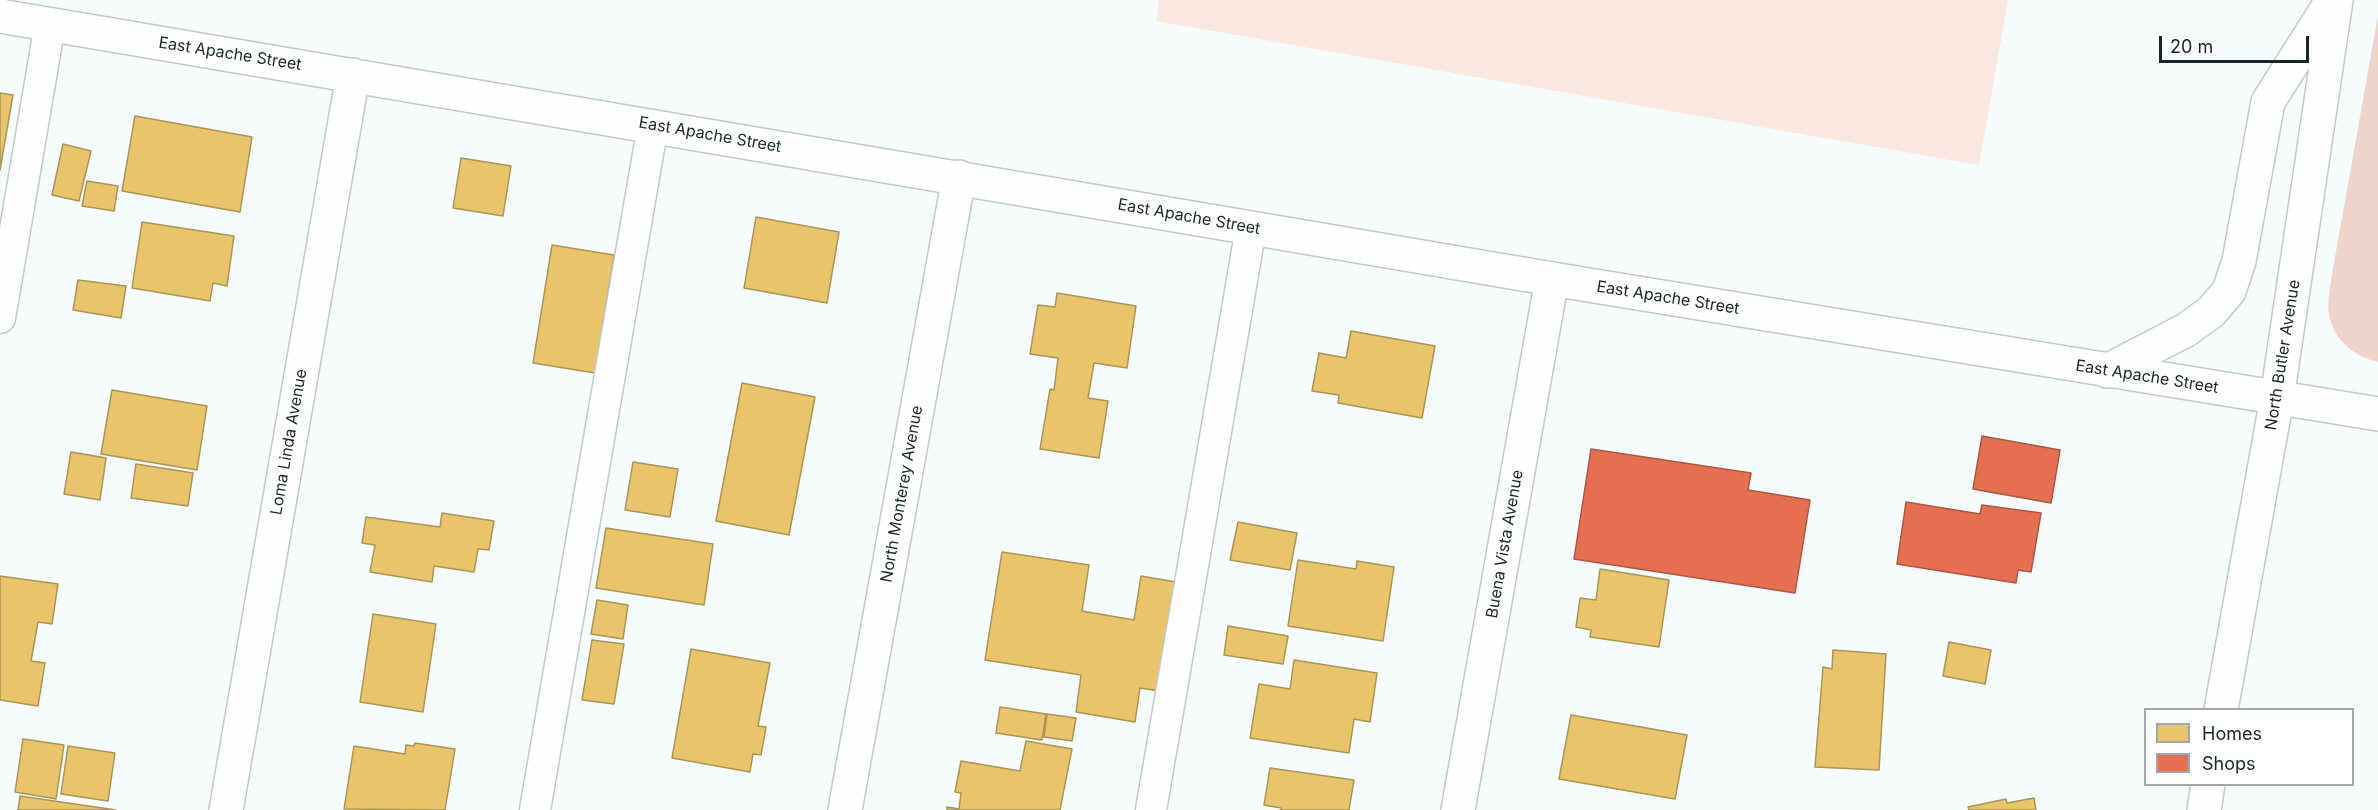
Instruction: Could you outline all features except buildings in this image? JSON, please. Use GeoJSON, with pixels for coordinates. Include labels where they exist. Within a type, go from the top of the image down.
{"type":"FeatureCollection","features":[{"type":"Feature","properties":{"kind":"main road"},"geometry":{"type":"LineString","coordinates":[[2107,371],[2186,330],[2211,312],[2229,291],[2239,261],[2268,102],[2335,0]]}},
{"type":"Feature","properties":{"kind":"main road","name":"North Butler Avenue"},"geometry":{"type":"LineString","coordinates":[[2221,708],[2277,398],[2335,0]]}},
{"type":"Feature","properties":{"kind":"main road","name":"East Apache Street"},"geometry":{"type":"LineString","coordinates":[[0,16],[1552,279],[2378,414]]}},
{"type":"Feature","properties":{"kind":"main road","name":"Loma Linda Avenue"},"geometry":{"type":"LineString","coordinates":[[226,810],[353,75]]}},
{"type":"Feature","properties":{"kind":"main road","name":"North Monterey Avenue"},"geometry":{"type":"LineString","coordinates":[[845,810],[959,177]]}},
{"type":"Feature","properties":{"kind":"main road","name":"Buena Vista Avenue"},"geometry":{"type":"LineString","coordinates":[[1458,810],[1552,279]]}},
{"type":"Feature","properties":{"kind":"main road"},"geometry":{"type":"LineString","coordinates":[[2204,810],[2208,786]]}},
{"type":"Feature","properties":{"kind":"lane"},"geometry":{"type":"LineString","coordinates":[[0,318],[50,24]]}},
{"type":"Feature","properties":{"kind":"lane"},"geometry":{"type":"LineString","coordinates":[[535,810],[653,126]]}},
{"type":"Feature","properties":{"kind":"lane"},"geometry":{"type":"LineString","coordinates":[[1151,810],[1251,228]]}},
{"type":"Feature","properties":{"kind":"shaded area"},"geometry":{"type":"Polygon","coordinates":[[[1159,0],[2008,0],[1979,165],[1156,21],[1159,0]]]}},
{"type":"Feature","properties":{"kind":"shaded area"},"geometry":{"type":"Polygon","coordinates":[[[2378,15],[2378,362],[2361,356],[2346,346],[2335,332],[2328,306],[2378,15]]]}}]}
